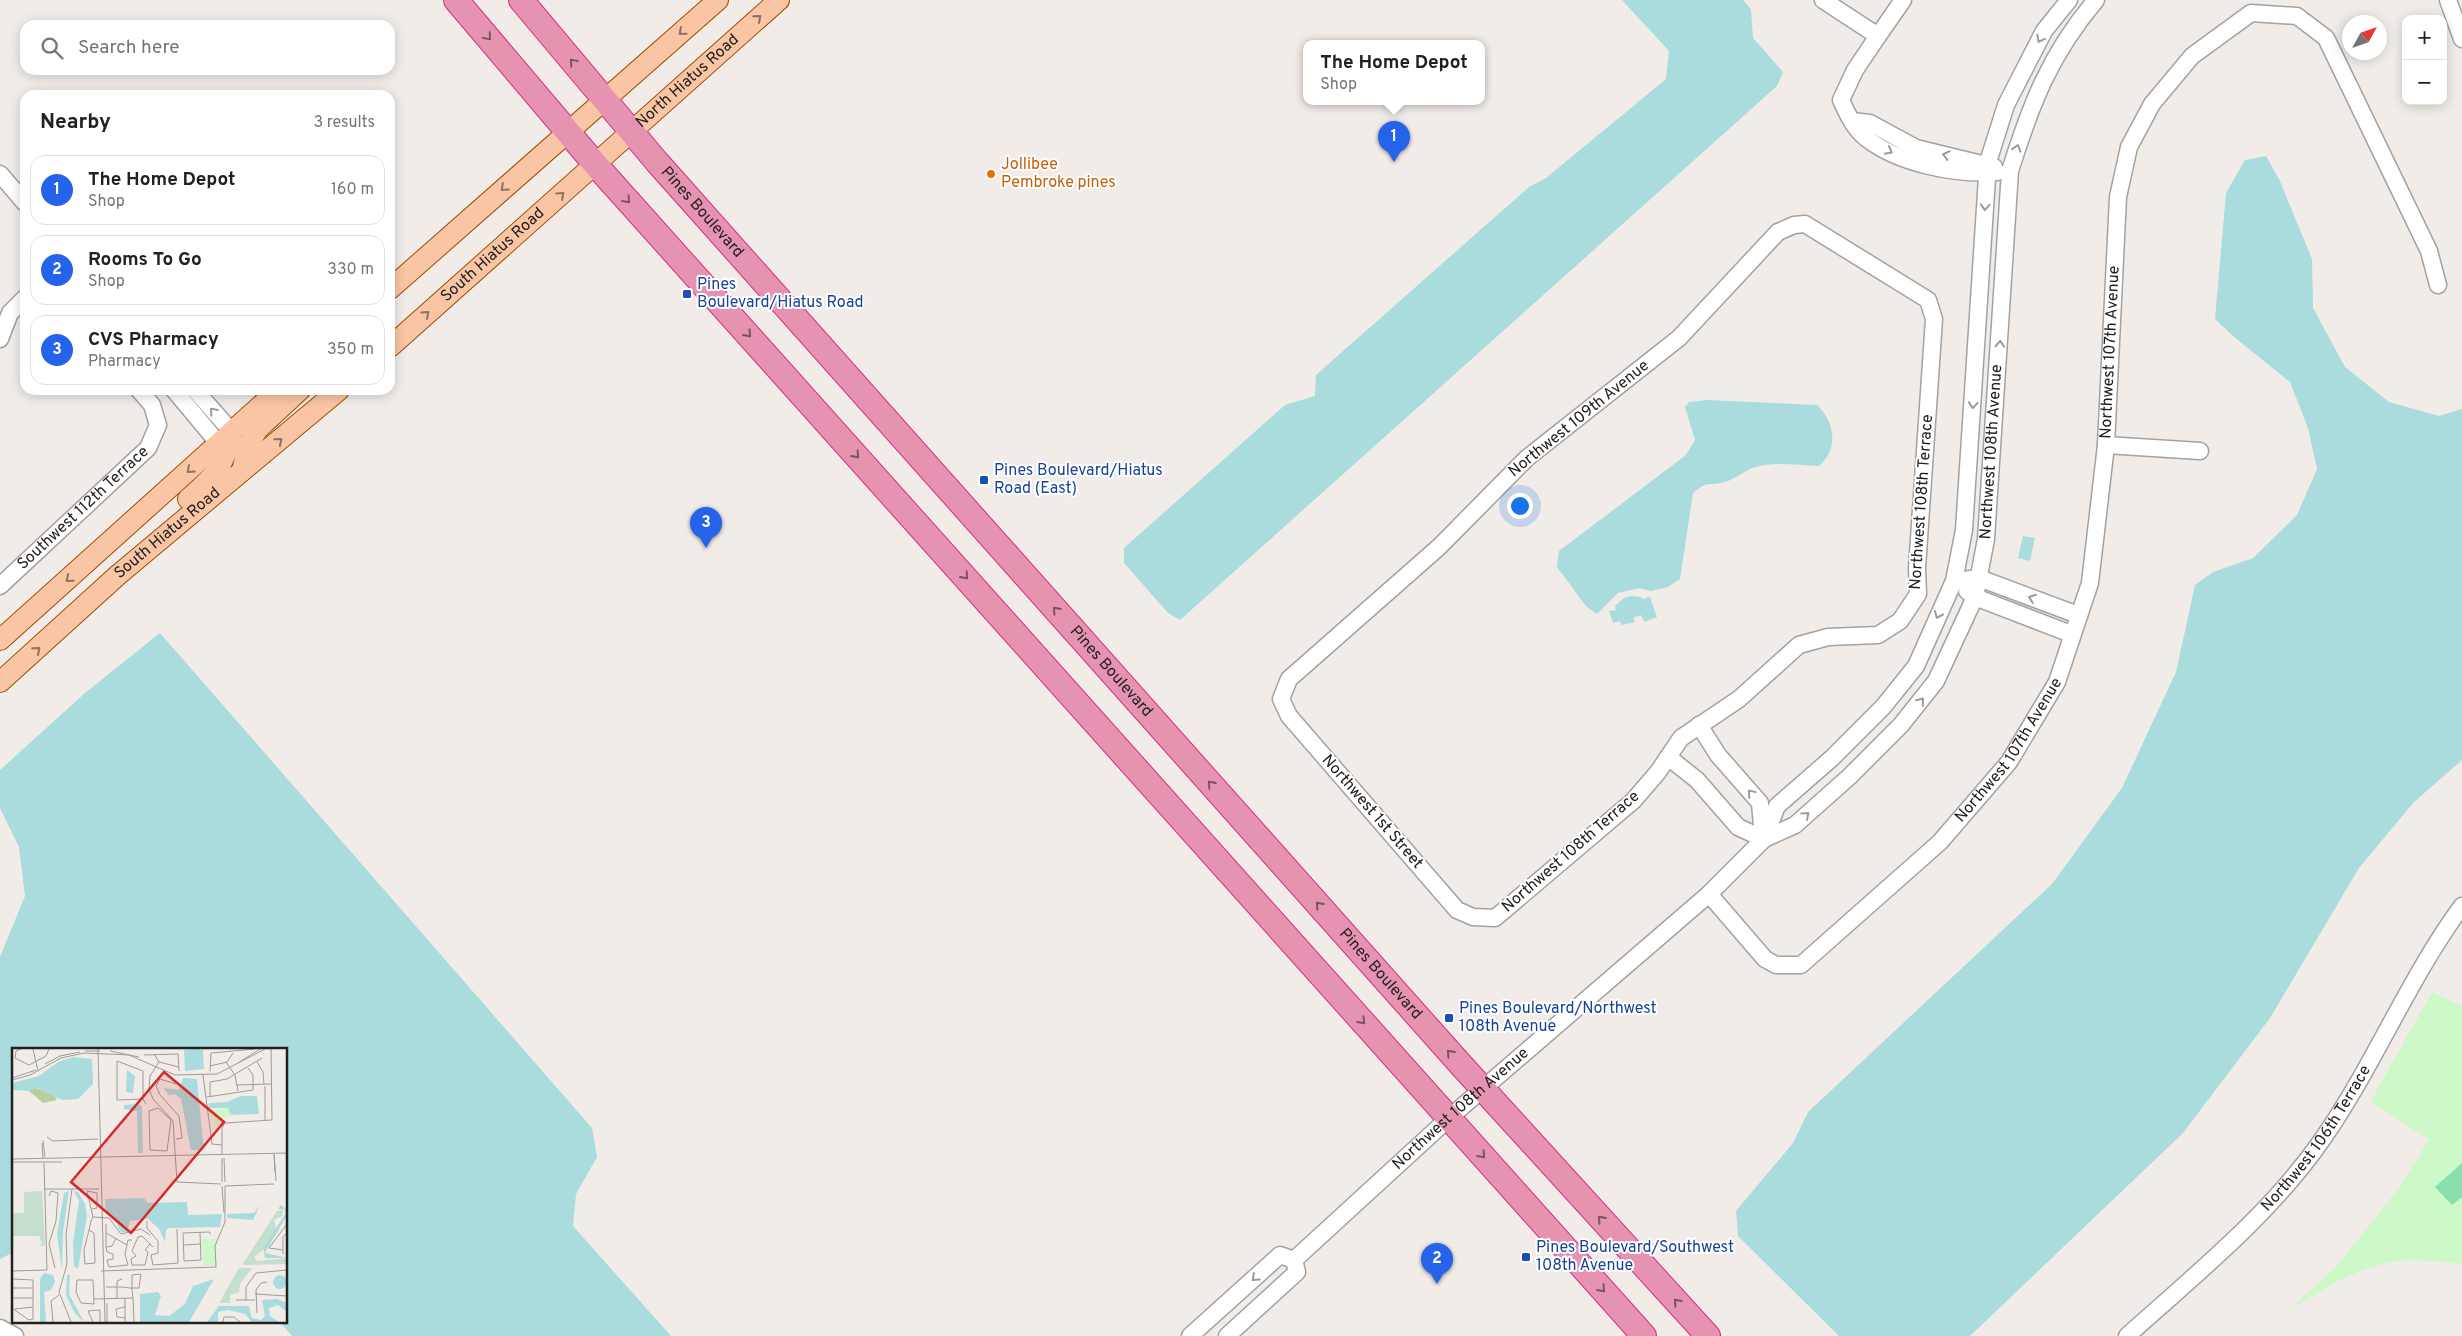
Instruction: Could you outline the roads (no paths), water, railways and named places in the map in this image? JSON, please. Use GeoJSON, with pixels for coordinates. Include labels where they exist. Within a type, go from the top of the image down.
{"type":"FeatureCollection","features":[{"type":"Feature","properties":{"kind":"highway"},"geometry":{"type":"LineString","coordinates":[[456,0],[595,164],[1644,1336]]}},
{"type":"Feature","properties":{"kind":"highway","name":"Pines Boulevard"},"geometry":{"type":"LineString","coordinates":[[521,0],[630,132],[1483,1089],[1708,1336]]}},
{"type":"Feature","properties":{"kind":"main road"},"geometry":{"type":"LineString","coordinates":[[395,285],[718,0]]}},
{"type":"Feature","properties":{"kind":"main road","name":"North Hiatus Road"},"geometry":{"type":"LineString","coordinates":[[595,164],[779,0]]}},
{"type":"Feature","properties":{"kind":"main road","name":"South Hiatus Road"},"geometry":{"type":"LineString","coordinates":[[395,343],[595,164]]}},
{"type":"Feature","properties":{"kind":"main road","name":"South Hiatus Road"},"geometry":{"type":"LineString","coordinates":[[0,640],[272,395]]}},
{"type":"Feature","properties":{"kind":"main road"},"geometry":{"type":"LineString","coordinates":[[242,471],[248,445],[258,430],[295,395]]}},
{"type":"Feature","properties":{"kind":"main road","name":"South Hiatus Road"},"geometry":{"type":"LineString","coordinates":[[0,682],[118,576],[333,395]]}},
{"type":"Feature","properties":{"kind":"main road"},"geometry":{"type":"LineString","coordinates":[[118,576],[141,540],[214,476],[226,456],[225,438]]}},
{"type":"Feature","properties":{"kind":"street"},"geometry":{"type":"LineString","coordinates":[[1823,0],[1878,36]]}},
{"type":"Feature","properties":{"kind":"street"},"geometry":{"type":"LineString","coordinates":[[1903,0],[1856,70],[1841,100],[1852,121],[1865,138],[1911,162],[1966,173],[1988,169],[2010,171]]}},
{"type":"Feature","properties":{"kind":"street","name":"Northwest 108th Avenue"},"geometry":{"type":"LineString","coordinates":[[1764,839],[1776,806],[1832,758],[1883,707],[1916,666],[1954,581],[1964,530],[1988,169],[2006,105],[2044,31],[2069,0]]}},
{"type":"Feature","properties":{"kind":"street","name":"Northwest 108th Avenue"},"geometry":{"type":"LineString","coordinates":[[1294,1260],[1449,1118],[1709,894],[1764,839],[1795,825],[1849,777],[1902,725],[1936,682],[1975,597],[1986,539],[2010,171],[2027,118],[2042,81],[2066,40],[2096,0]]}},
{"type":"Feature","properties":{"kind":"street"},"geometry":{"type":"LineString","coordinates":[[2448,0],[2462,39]]}},
{"type":"Feature","properties":{"kind":"street","name":"Northwest 107th Avenue"},"geometry":{"type":"LineString","coordinates":[[1709,894],[1764,959],[1776,965],[1802,965],[1940,842],[2009,762],[2057,682],[2071,634],[2090,583],[2106,445],[2118,197],[2130,147],[2152,104],[2192,56],[2251,14],[2297,16],[2326,38],[2430,251],[2438,285]]}},
{"type":"Feature","properties":{"kind":"street"},"geometry":{"type":"LineString","coordinates":[[0,174],[20,197]]}},
{"type":"Feature","properties":{"kind":"street","name":"Northwest 108th Terrace"},"geometry":{"type":"LineString","coordinates":[[1473,917],[1496,918],[1633,801],[1681,738],[1739,699],[1799,645],[1828,637],[1878,635],[1900,621],[1918,594],[1917,568],[1934,319],[1928,300],[1805,224],[1794,224]]}},
{"type":"Feature","properties":{"kind":"street","name":"Northwest 109th Avenue"},"geometry":{"type":"LineString","coordinates":[[1281,698],[1289,679],[1439,548],[1527,458],[1679,338],[1778,232],[1794,224]]}},
{"type":"Feature","properties":{"kind":"street"},"geometry":{"type":"LineString","coordinates":[[0,340],[10,313],[20,303]]}},
{"type":"Feature","properties":{"kind":"street","name":"Southwest 112th Terrace"},"geometry":{"type":"LineString","coordinates":[[0,586],[148,448],[158,425],[152,405],[143,395]]}},
{"type":"Feature","properties":{"kind":"street"},"geometry":{"type":"LineString","coordinates":[[179,395],[225,438]]}},
{"type":"Feature","properties":{"kind":"street"},"geometry":{"type":"LineString","coordinates":[[198,395],[225,438]]}},
{"type":"Feature","properties":{"kind":"street"},"geometry":{"type":"LineString","coordinates":[[2106,445],[2200,452]]}},
{"type":"Feature","properties":{"kind":"street"},"geometry":{"type":"LineString","coordinates":[[1954,581],[1979,578],[2078,615]]}},
{"type":"Feature","properties":{"kind":"street"},"geometry":{"type":"LineString","coordinates":[[1954,581],[1975,597],[2071,634]]}},
{"type":"Feature","properties":{"kind":"street","name":"Northwest 1st Street"},"geometry":{"type":"LineString","coordinates":[[1281,698],[1289,716],[1457,910],[1473,917]]}},
{"type":"Feature","properties":{"kind":"street"},"geometry":{"type":"LineString","coordinates":[[1699,725],[1718,756],[1760,803],[1764,839]]}},
{"type":"Feature","properties":{"kind":"street"},"geometry":{"type":"LineString","coordinates":[[1668,757],[1697,780],[1738,827],[1764,839]]}},
{"type":"Feature","properties":{"kind":"street","name":"Northwest 106th Terrace"},"geometry":{"type":"LineString","coordinates":[[2127,1336],[2234,1240],[2281,1191],[2324,1138],[2353,1091],[2441,934],[2462,906]]}},
{"type":"Feature","properties":{"kind":"street"},"geometry":{"type":"LineString","coordinates":[[1190,1336],[1280,1255],[1294,1260],[1297,1272],[1227,1336]]}},
{"type":"Feature","properties":{"kind":"street"},"geometry":{"type":"LineString","coordinates":[[0,1328],[15,1336]]}},
{"type":"Feature","properties":{"kind":"water"},"geometry":{"type":"Polygon","coordinates":[[[1622,0],[1743,0],[1751,9],[1753,38],[1783,72],[1777,86],[1180,620],[1168,613],[1124,563],[1124,548],[1285,405],[1315,396],[1316,375],[1529,187],[1546,178],[1666,79],[1669,51],[1622,0]]]}},
{"type":"Feature","properties":{"kind":"water"},"geometry":{"type":"Polygon","coordinates":[[[2266,156],[2279,179],[2312,259],[2313,308],[2345,367],[2389,402],[2439,416],[2462,409],[2462,760],[2414,802],[2359,868],[2270,1018],[2183,1133],[1970,1336],[1839,1336],[1738,1236],[1736,1211],[1793,1143],[1808,1112],[2052,884],[2122,788],[2176,672],[2195,585],[2213,572],[2253,558],[2297,515],[2317,469],[2308,428],[2290,382],[2215,319],[2226,193],[2245,160],[2266,156]]]}},
{"type":"Feature","properties":{"kind":"water"},"geometry":{"type":"Polygon","coordinates":[[[1707,400],[1817,405],[1828,419],[1831,427],[1832,444],[1830,452],[1819,466],[1785,464],[1760,466],[1752,468],[1729,481],[1706,485],[1693,493],[1680,579],[1668,587],[1651,591],[1639,588],[1618,593],[1597,614],[1586,606],[1557,567],[1559,551],[1686,455],[1695,440],[1685,407],[1689,402],[1707,400]]]}},
{"type":"Feature","properties":{"kind":"water"},"geometry":{"type":"Polygon","coordinates":[[[2023,536],[2035,538],[2030,561],[2018,558],[2023,536]]]}},
{"type":"Feature","properties":{"kind":"water"},"geometry":{"type":"Polygon","coordinates":[[[1631,596],[1643,599],[1650,597],[1657,617],[1644,622],[1641,615],[1633,618],[1635,622],[1622,625],[1620,621],[1613,623],[1609,611],[1616,610],[1615,606],[1624,598],[1631,596]]]}},
{"type":"Feature","properties":{"kind":"water"},"geometry":{"type":"Polygon","coordinates":[[[160,633],[592,1128],[597,1157],[576,1194],[573,1226],[671,1336],[292,1336],[282,1324],[288,1324],[288,1048],[12,1048],[12,1253],[0,1259],[0,957],[25,896],[19,847],[0,808],[0,770],[85,693],[160,633]]]}},
{"type":"Feature","properties":{"kind":"place","name":"The Home Depot"},"geometry":{"type":"Point","coordinates":[1394,162]}},
{"type":"Feature","properties":{"kind":"place","name":"Jollibee Pembroke pines"},"geometry":{"type":"Point","coordinates":[991,174]}},
{"type":"Feature","properties":{"kind":"place","name":"Pines Boulevard/Hiatus Road"},"geometry":{"type":"Point","coordinates":[687,294]}},
{"type":"Feature","properties":{"kind":"place","name":"Pines Boulevard/Hiatus Road (East)"},"geometry":{"type":"Point","coordinates":[984,480]}},
{"type":"Feature","properties":{"kind":"place","name":"CVS Pharmacy"},"geometry":{"type":"Point","coordinates":[706,548]}},
{"type":"Feature","properties":{"kind":"place","name":"Pines Boulevard/Northwest 108th Avenue"},"geometry":{"type":"Point","coordinates":[1449,1018]}},
{"type":"Feature","properties":{"kind":"place","name":"Pines Boulevard/Southwest 108th Avenue"},"geometry":{"type":"Point","coordinates":[1526,1257]}},
{"type":"Feature","properties":{"kind":"place","name":"Rooms To Go"},"geometry":{"type":"Point","coordinates":[1437,1284]}}]}
